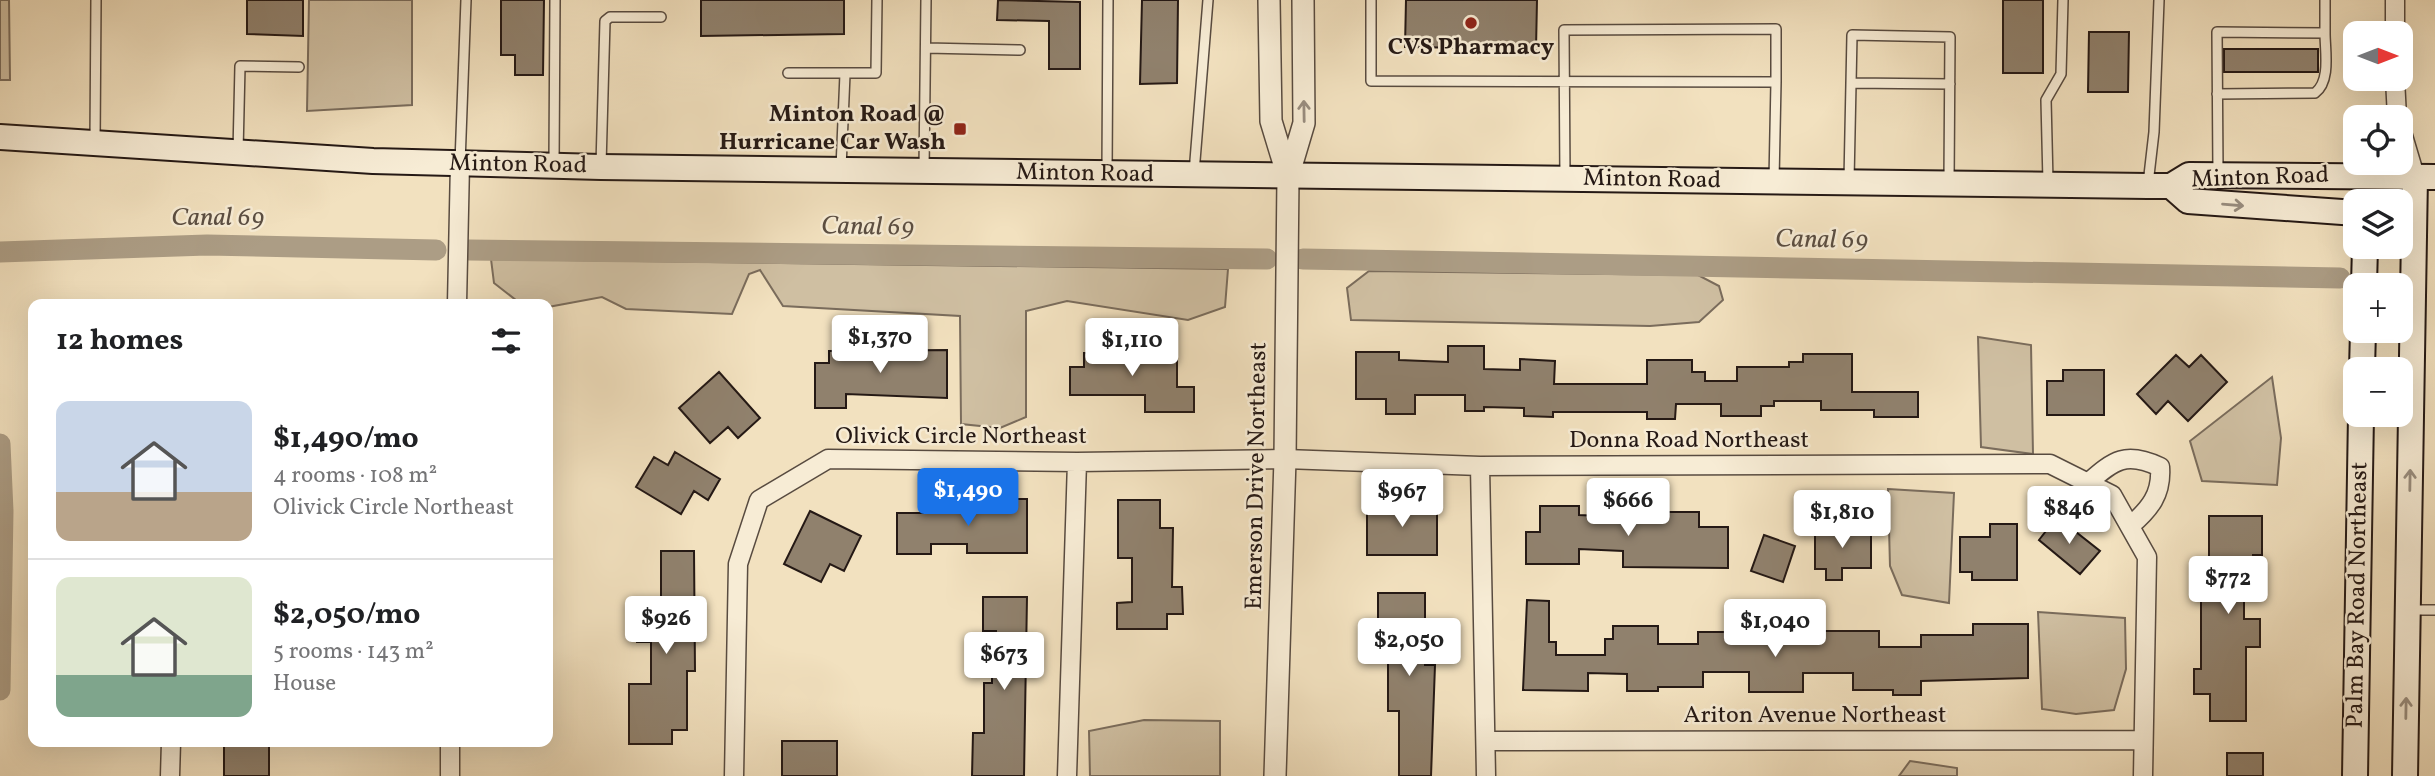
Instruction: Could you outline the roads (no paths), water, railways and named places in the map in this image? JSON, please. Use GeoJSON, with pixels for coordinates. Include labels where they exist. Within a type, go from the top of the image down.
{"type":"FeatureCollection","features":[{"type":"Feature","properties":{"kind":"main road","name":"Minton Road"},"geometry":{"type":"LineString","coordinates":[[0,137],[238,154],[554,166],[1288,177],[2160,186],[2189,175],[2343,171]]}},
{"type":"Feature","properties":{"kind":"main road","name":"Palm Bay Road Northeast"},"geometry":{"type":"LineString","coordinates":[[2404,776],[2417,214],[2425,176]]}},
{"type":"Feature","properties":{"kind":"main road","name":"Minton Road"},"geometry":{"type":"LineString","coordinates":[[2160,186],[2188,201],[2343,213]]}},
{"type":"Feature","properties":{"kind":"main road","name":"Palm Bay Road Northeast"},"geometry":{"type":"LineString","coordinates":[[2355,776],[2361,427]]}},
{"type":"Feature","properties":{"kind":"street"},"geometry":{"type":"LineString","coordinates":[[1269,0],[1271,121],[1288,177]]}},
{"type":"Feature","properties":{"kind":"street"},"geometry":{"type":"LineString","coordinates":[[1288,177],[1304,123],[1303,0]]}},
{"type":"Feature","properties":{"kind":"street"},"geometry":{"type":"LineString","coordinates":[[2395,0],[2395,21]]}},
{"type":"Feature","properties":{"kind":"street","name":"Palm Bay Road Northeast"},"geometry":{"type":"LineString","coordinates":[[2413,153],[2425,176]]}},
{"type":"Feature","properties":{"kind":"street"},"geometry":{"type":"LineString","coordinates":[[457,299],[460,163]]}},
{"type":"Feature","properties":{"kind":"street","name":"Emerson Drive Northeast"},"geometry":{"type":"LineString","coordinates":[[1275,776],[1285,459],[1288,177]]}},
{"type":"Feature","properties":{"kind":"street"},"geometry":{"type":"LineString","coordinates":[[2088,483],[2112,462],[2140,457],[2160,467],[2161,485],[2146,512],[2130,526]]}},
{"type":"Feature","properties":{"kind":"street","name":"Olivick Circle Northeast"},"geometry":{"type":"LineString","coordinates":[[734,776],[738,564],[759,500],[828,459],[1077,462],[1285,459]]}},
{"type":"Feature","properties":{"kind":"street","name":"Donna Road Northeast"},"geometry":{"type":"LineString","coordinates":[[1285,459],[1480,466],[2050,464],[2112,495],[2147,557],[2143,776]]}},
{"type":"Feature","properties":{"kind":"street"},"geometry":{"type":"LineString","coordinates":[[1067,776],[1077,462]]}},
{"type":"Feature","properties":{"kind":"street"},"geometry":{"type":"LineString","coordinates":[[1480,466],[1486,776]]}},
{"type":"Feature","properties":{"kind":"street","name":"Ariton Avenue Northeast"},"geometry":{"type":"LineString","coordinates":[[1487,741],[2143,740]]}},
{"type":"Feature","properties":{"kind":"street"},"geometry":{"type":"LineString","coordinates":[[170,776],[171,747]]}},
{"type":"Feature","properties":{"kind":"street"},"geometry":{"type":"LineString","coordinates":[[450,747],[450,776]]}},
{"type":"Feature","properties":{"kind":"lane"},"geometry":{"type":"LineString","coordinates":[[95,144],[96,0]]}},
{"type":"Feature","properties":{"kind":"lane"},"geometry":{"type":"LineString","coordinates":[[460,163],[466,0]]}},
{"type":"Feature","properties":{"kind":"lane"},"geometry":{"type":"LineString","coordinates":[[554,166],[555,0]]}},
{"type":"Feature","properties":{"kind":"lane"},"geometry":{"type":"LineString","coordinates":[[788,73],[876,73],[877,0]]}},
{"type":"Feature","properties":{"kind":"lane"},"geometry":{"type":"LineString","coordinates":[[924,171],[926,0]]}},
{"type":"Feature","properties":{"kind":"lane"},"geometry":{"type":"LineString","coordinates":[[1107,174],[1108,0]]}},
{"type":"Feature","properties":{"kind":"lane"},"geometry":{"type":"LineString","coordinates":[[1194,175],[1208,0]]}},
{"type":"Feature","properties":{"kind":"lane"},"geometry":{"type":"LineString","coordinates":[[1371,0],[1371,80],[1776,82]]}},
{"type":"Feature","properties":{"kind":"lane"},"geometry":{"type":"LineString","coordinates":[[2048,184],[2046,100],[2061,74],[2063,0]]}},
{"type":"Feature","properties":{"kind":"lane"},"geometry":{"type":"LineString","coordinates":[[2159,0],[2154,132],[2160,186]]}},
{"type":"Feature","properties":{"kind":"lane"},"geometry":{"type":"LineString","coordinates":[[2217,93],[2315,93],[2322,87],[2325,77],[2325,0]]}},
{"type":"Feature","properties":{"kind":"lane"},"geometry":{"type":"LineString","coordinates":[[601,167],[605,21],[610,17],[661,18]]}},
{"type":"Feature","properties":{"kind":"lane"},"geometry":{"type":"LineString","coordinates":[[1566,179],[1564,30],[1776,29],[1774,181]]}},
{"type":"Feature","properties":{"kind":"lane"},"geometry":{"type":"LineString","coordinates":[[2218,175],[2217,32],[2325,33]]}},
{"type":"Feature","properties":{"kind":"lane"},"geometry":{"type":"LineString","coordinates":[[1849,182],[1852,35],[1950,37],[1949,183]]}},
{"type":"Feature","properties":{"kind":"lane"},"geometry":{"type":"LineString","coordinates":[[926,48],[1020,50]]}},
{"type":"Feature","properties":{"kind":"lane"},"geometry":{"type":"LineString","coordinates":[[238,154],[240,66],[299,67]]}},
{"type":"Feature","properties":{"kind":"lane"},"geometry":{"type":"LineString","coordinates":[[841,170],[845,74]]}},
{"type":"Feature","properties":{"kind":"lane"},"geometry":{"type":"LineString","coordinates":[[1851,83],[1950,83]]}},
{"type":"Feature","properties":{"kind":"lane"},"geometry":{"type":"LineString","coordinates":[[2407,610],[2435,610]]}},
{"type":"Feature","properties":{"kind":"waterway","name":"Canal 69"},"geometry":{"type":"LineString","coordinates":[[0,252],[207,245],[436,250]]}},
{"type":"Feature","properties":{"kind":"waterway","name":"Canal 69"},"geometry":{"type":"LineString","coordinates":[[469,250],[1267,259]]}},
{"type":"Feature","properties":{"kind":"waterway","name":"Canal 69"},"geometry":{"type":"LineString","coordinates":[[1303,259],[2340,278]]}},
{"type":"Feature","properties":{"kind":"waterway"},"geometry":{"type":"LineString","coordinates":[[0,444],[3,511],[0,690]]}},
{"type":"Feature","properties":{"kind":"place","name":"CVS Pharmacy"},"geometry":{"type":"Point","coordinates":[1471,23]}},
{"type":"Feature","properties":{"kind":"place","name":"Minton Road @ Hurricane Car Wash"},"geometry":{"type":"Point","coordinates":[960,129]}}]}
